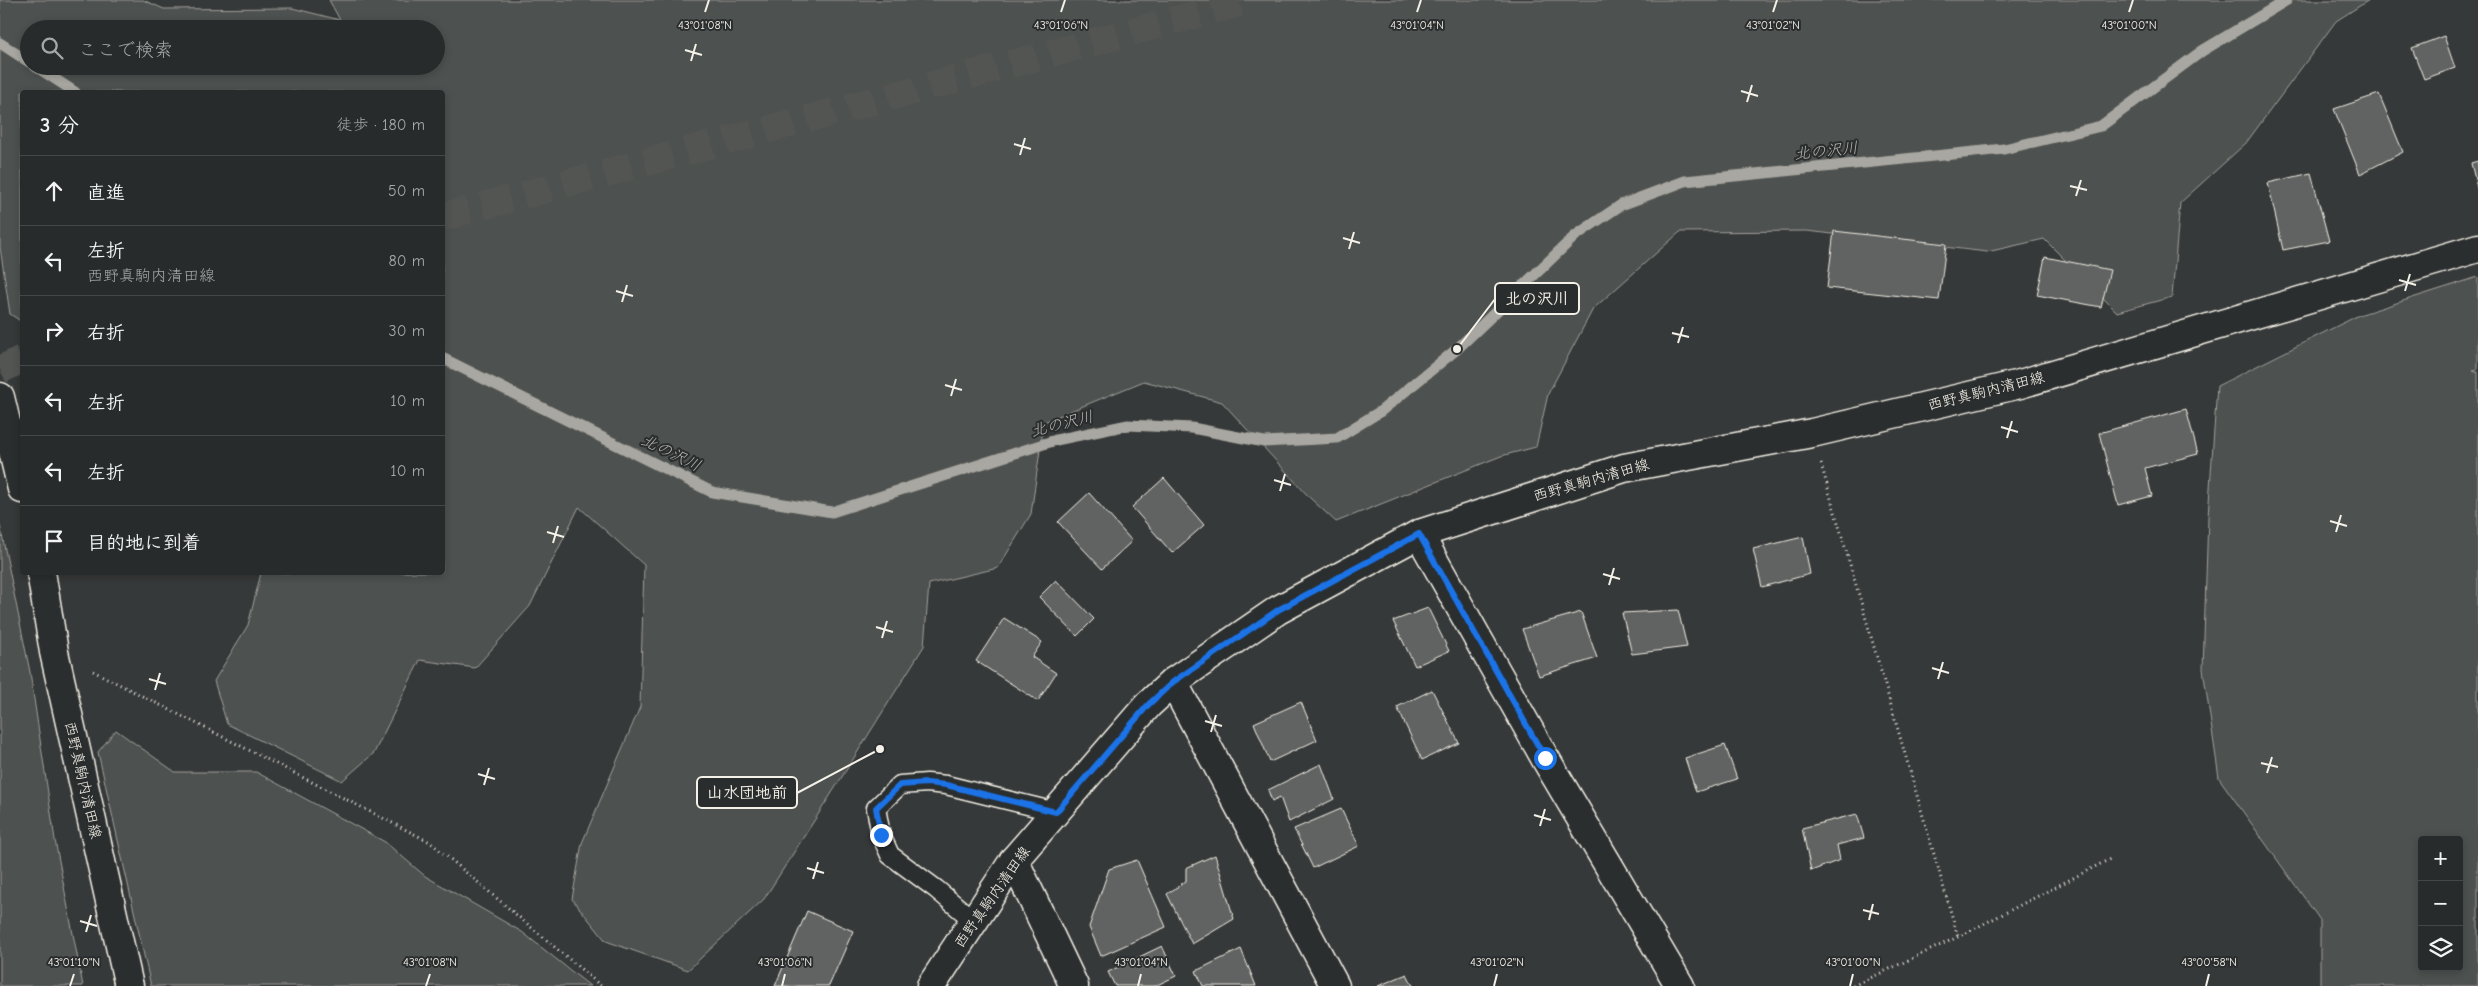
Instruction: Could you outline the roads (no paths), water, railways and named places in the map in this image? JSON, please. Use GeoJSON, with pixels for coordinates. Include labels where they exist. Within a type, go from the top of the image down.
{"type":"FeatureCollection","features":[{"type":"Feature","properties":{"kind":"main road","name":"西野真駒内清田線"},"geometry":{"type":"LineString","coordinates":[[931,986],[1014,860],[1148,705],[1173,682],[1278,610],[1419,534],[1624,468],[1812,433],[2020,384],[2478,248]]}},
{"type":"Feature","properties":{"kind":"main road"},"geometry":{"type":"LineString","coordinates":[[0,397],[20,481]]}},
{"type":"Feature","properties":{"kind":"main road"},"geometry":{"type":"LineString","coordinates":[[1419,534],[1545,758],[1680,986]]}},
{"type":"Feature","properties":{"kind":"main road","name":"西野真駒内清田線"},"geometry":{"type":"LineString","coordinates":[[41,575],[54,652],[129,986]]}},
{"type":"Feature","properties":{"kind":"main road"},"geometry":{"type":"LineString","coordinates":[[1173,682],[1335,986]]}},
{"type":"Feature","properties":{"kind":"main road"},"geometry":{"type":"LineString","coordinates":[[1014,860],[1074,986]]}},
{"type":"Feature","properties":{"kind":"lane"},"geometry":{"type":"LineString","coordinates":[[974,921],[936,889],[890,855],[881,835],[876,808],[900,785],[927,783],[1056,812]]}},
{"type":"Feature","properties":{"kind":"waterway","name":"北の沢川"},"geometry":{"type":"LineString","coordinates":[[445,359],[712,492],[832,512],[1056,440],[1128,425],[1192,428],[1264,442],[1337,438],[1381,411],[1457,349],[1575,236],[1621,205],[1685,181],[2004,149],[2101,126],[2202,51],[2287,0]]}},
{"type":"Feature","properties":{"kind":"waterway","name":"北の沢川"},"geometry":{"type":"LineString","coordinates":[[0,43],[20,56]]}},
{"type":"Feature","properties":{"kind":"waterway","name":"北の沢川"},"geometry":{"type":"LineString","coordinates":[[49,75],[72,90]]}},
{"type":"Feature","properties":{"kind":"tunnel"},"geometry":{"type":"LineString","coordinates":[[445,216],[1250,0]]}},
{"type":"Feature","properties":{"kind":"tunnel"},"geometry":{"type":"LineString","coordinates":[[0,370],[20,360]]}},
{"type":"Feature","properties":{"kind":"place","name":"北の沢川"},"geometry":{"type":"Point","coordinates":[1457,349]}},
{"type":"Feature","properties":{"kind":"place","name":"山水団地前"},"geometry":{"type":"Point","coordinates":[880,749]}}]}
